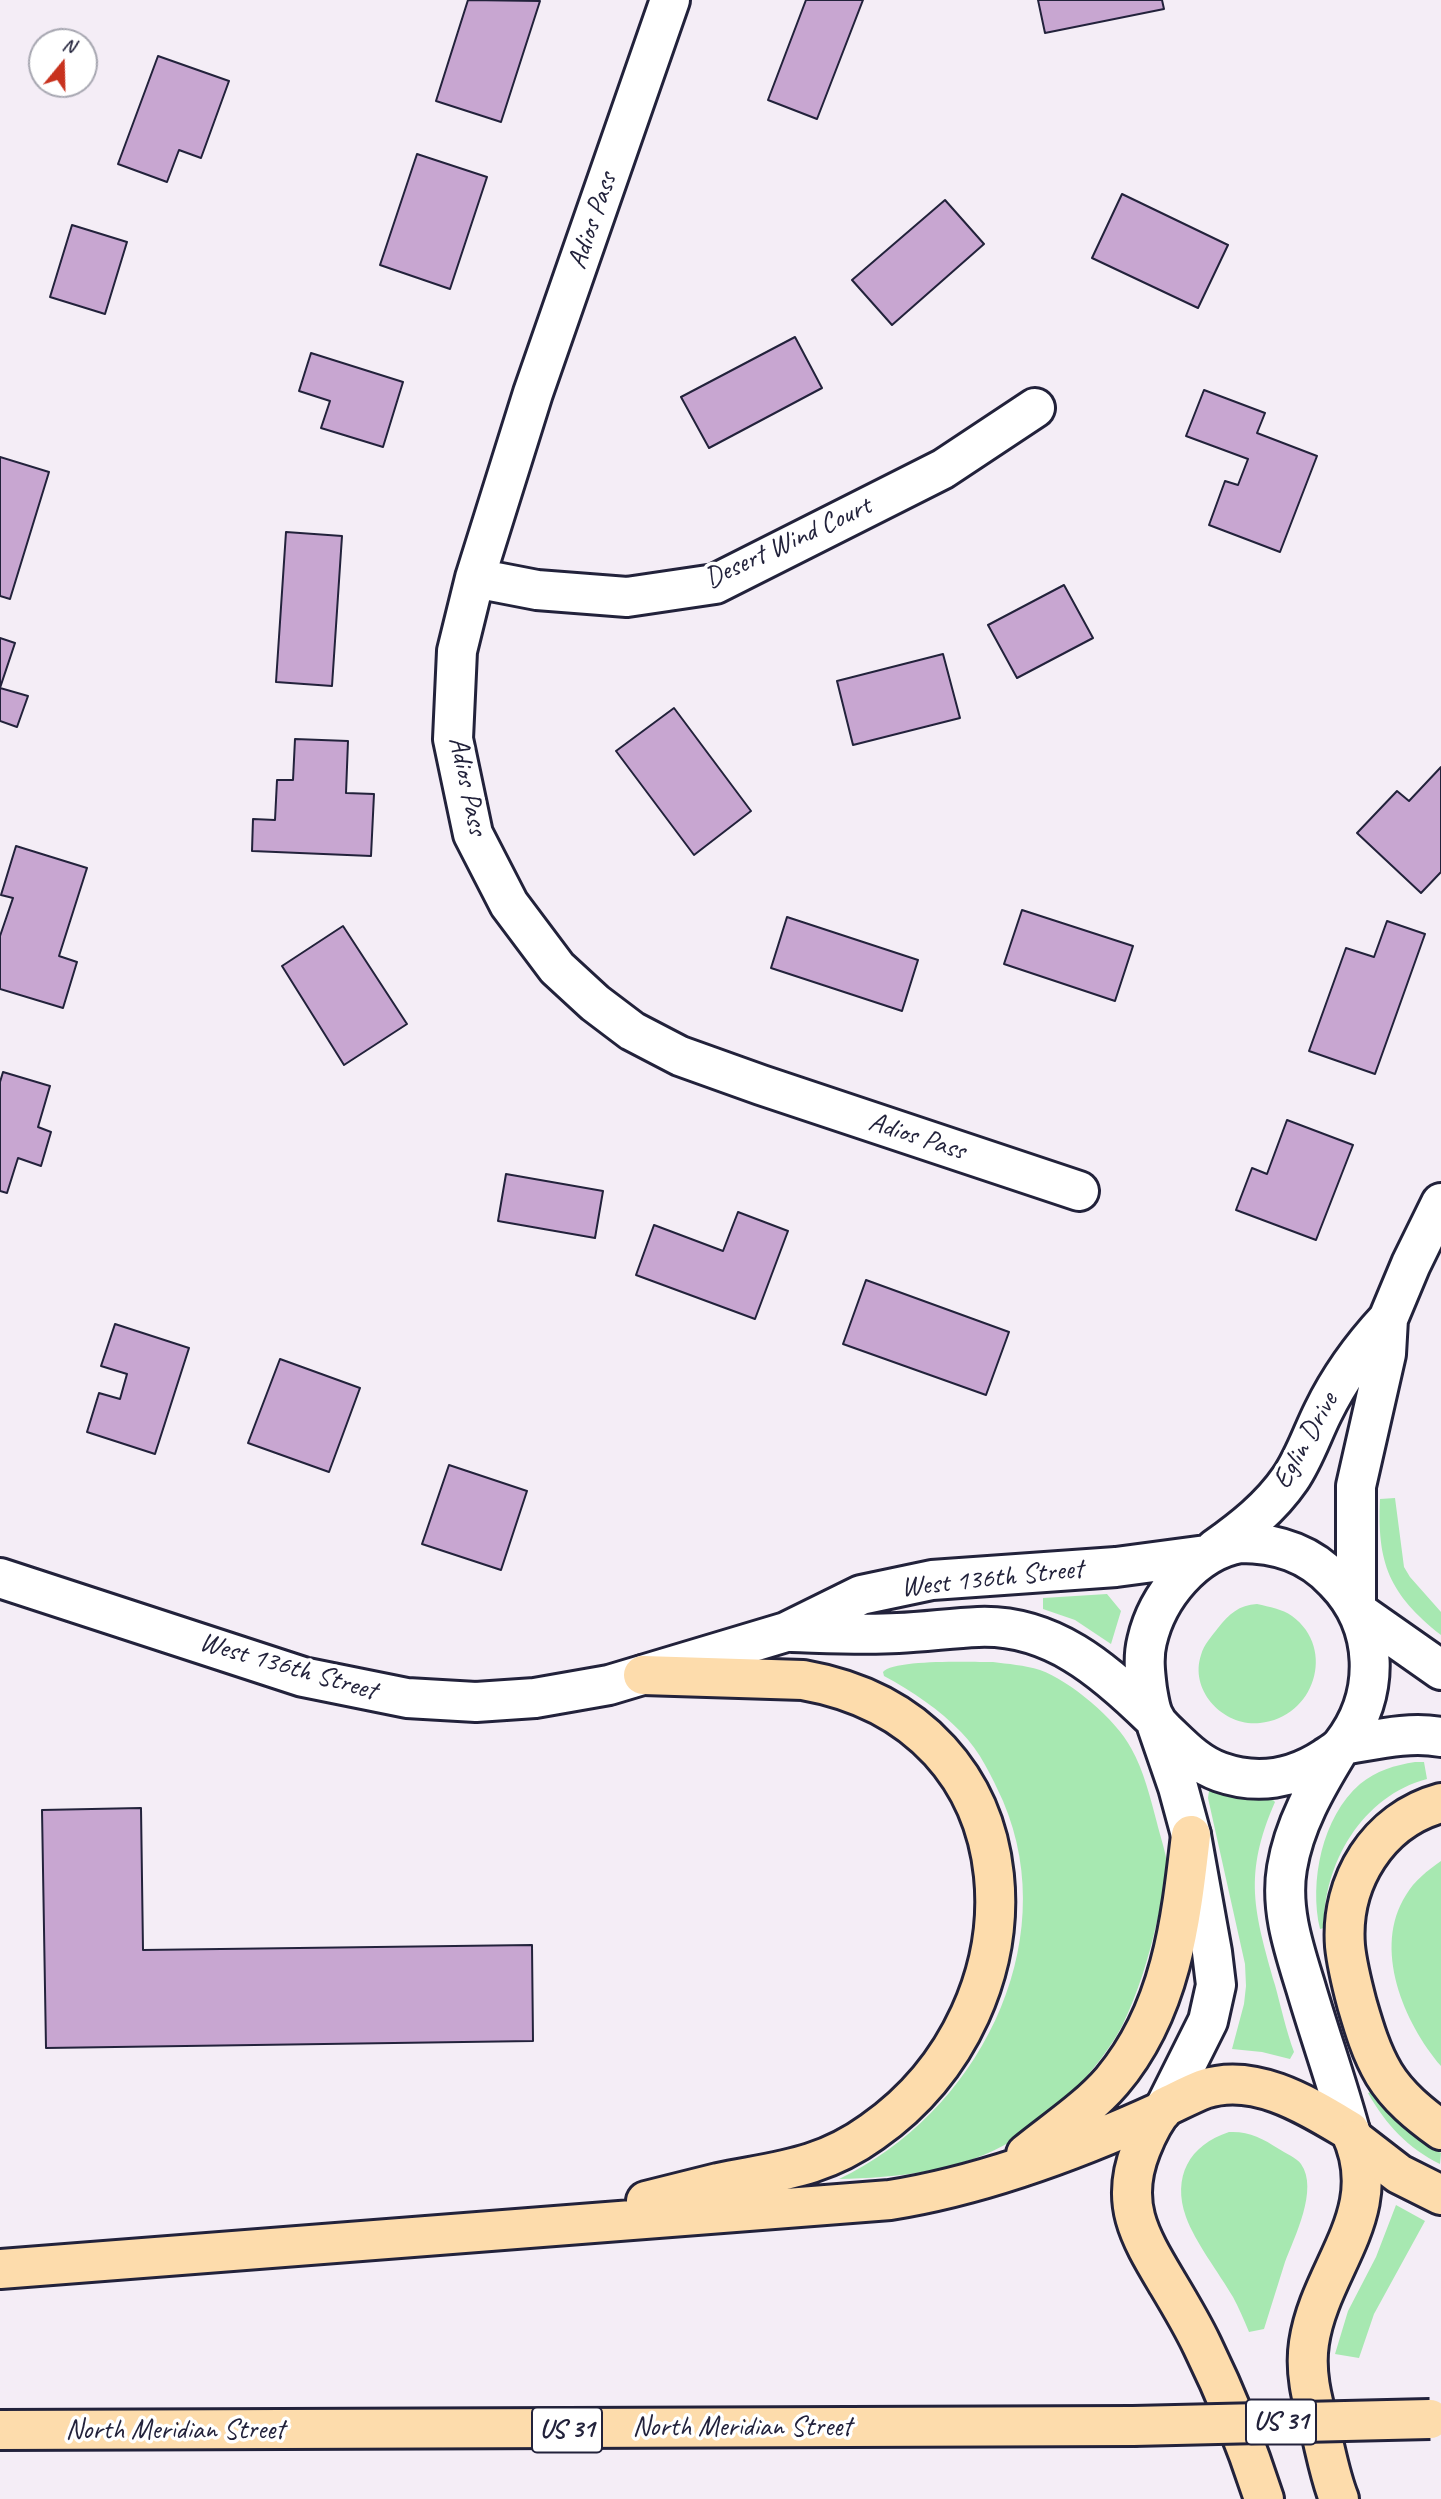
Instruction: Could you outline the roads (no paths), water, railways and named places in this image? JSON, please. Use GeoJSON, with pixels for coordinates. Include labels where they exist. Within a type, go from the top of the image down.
{"type":"FeatureCollection","features":[{"type":"Feature","properties":{"kind":"main road"},"geometry":{"type":"LineString","coordinates":[[542,2227],[718,2183],[811,2164],[864,2138],[913,2097],[941,2063],[956,2041],[976,2000],[991,1956],[996,1897],[990,1852],[980,1814],[951,1765],[932,1741],[912,1725],[867,1699],[825,1684],[803,1680],[643,1675]]}},
{"type":"Feature","properties":{"kind":"main road"},"geometry":{"type":"LineString","coordinates":[[1441,1803],[1423,1808],[1386,1832],[1362,1864],[1350,1899],[1345,1944],[1350,1978],[1365,2033],[1385,2076],[1417,2113],[1441,2130]]}},
{"type":"Feature","properties":{"kind":"main road"},"geometry":{"type":"LineString","coordinates":[[999,2175],[1110,2083],[1142,2038],[1159,2002],[1169,1968],[1184,1901],[1191,1835]]}},
{"type":"Feature","properties":{"kind":"main road"},"geometry":{"type":"LineString","coordinates":[[0,2269],[890,2200],[928,2194],[999,2175],[1116,2132],[1206,2088],[1225,2086],[1258,2088],[1292,2099],[1353,2135],[1410,2180],[1441,2195]]}},
{"type":"Feature","properties":{"kind":"main road"},"geometry":{"type":"LineString","coordinates":[[1163,2109],[1143,2143],[1132,2179],[1132,2206],[1137,2229],[1191,2322],[1221,2384],[1264,2499]]}},
{"type":"Feature","properties":{"kind":"main road"},"geometry":{"type":"LineString","coordinates":[[1339,2499],[1307,2378],[1311,2332],[1351,2235],[1360,2203],[1362,2173],[1353,2135]]}},
{"type":"Feature","properties":{"kind":"main road","name":"North Meridian Street"},"geometry":{"type":"LineString","coordinates":[[0,2430],[1133,2426],[1435,2418]]}},
{"type":"Feature","properties":{"kind":"street","name":"Adios Pass"},"geometry":{"type":"LineString","coordinates":[[670,0],[533,393],[475,578],[457,651],[453,739],[473,834],[509,904],[557,968],[595,1003],[632,1031],[680,1056],[761,1085],[1079,1191]]}},
{"type":"Feature","properties":{"kind":"street","name":"Desert Wind Court"},"geometry":{"type":"LineString","coordinates":[[475,578],[537,590],[627,597],[715,584],[943,469],[1035,408]]}},
{"type":"Feature","properties":{"kind":"street","name":"Eglin Drive"},"geometry":{"type":"LineString","coordinates":[[1357,1609],[1356,1486],[1385,1354],[1388,1320],[1411,1264],[1441,1203]]}},
{"type":"Feature","properties":{"kind":"street","name":"Eglin Drive"},"geometry":{"type":"LineString","coordinates":[[1209,1553],[1245,1527],[1289,1480],[1349,1366],[1364,1344],[1388,1320]]}},
{"type":"Feature","properties":{"kind":"street"},"geometry":{"type":"LineString","coordinates":[[1353,2135],[1290,1933],[1285,1884],[1291,1849],[1301,1820],[1317,1786],[1341,1746],[1361,1711],[1369,1687],[1366,1631],[1357,1609],[1327,1573],[1294,1551],[1269,1545],[1240,1543],[1209,1553],[1185,1573],[1167,1595],[1154,1618],[1146,1643],[1144,1669],[1155,1721],[1195,1759],[1218,1771],[1244,1778],[1270,1779],[1296,1774],[1341,1746],[1388,1737],[1441,1737]]}},
{"type":"Feature","properties":{"kind":"street","name":"West 136th Street"},"geometry":{"type":"LineString","coordinates":[[0,1578],[303,1677],[381,1695],[476,1702],[535,1698],[609,1685],[786,1632],[860,1595],[932,1580],[1126,1566],[1209,1553]]}},
{"type":"Feature","properties":{"kind":"street"},"geometry":{"type":"LineString","coordinates":[[1357,1609],[1441,1670]]}},
{"type":"Feature","properties":{"kind":"street","name":"West 136th Street"},"geometry":{"type":"LineString","coordinates":[[786,1632],[895,1633],[980,1627],[1017,1630],[1053,1642],[1094,1665],[1114,1680],[1155,1721],[1191,1835],[1216,1985],[1208,2021],[1163,2109]]}}]}
